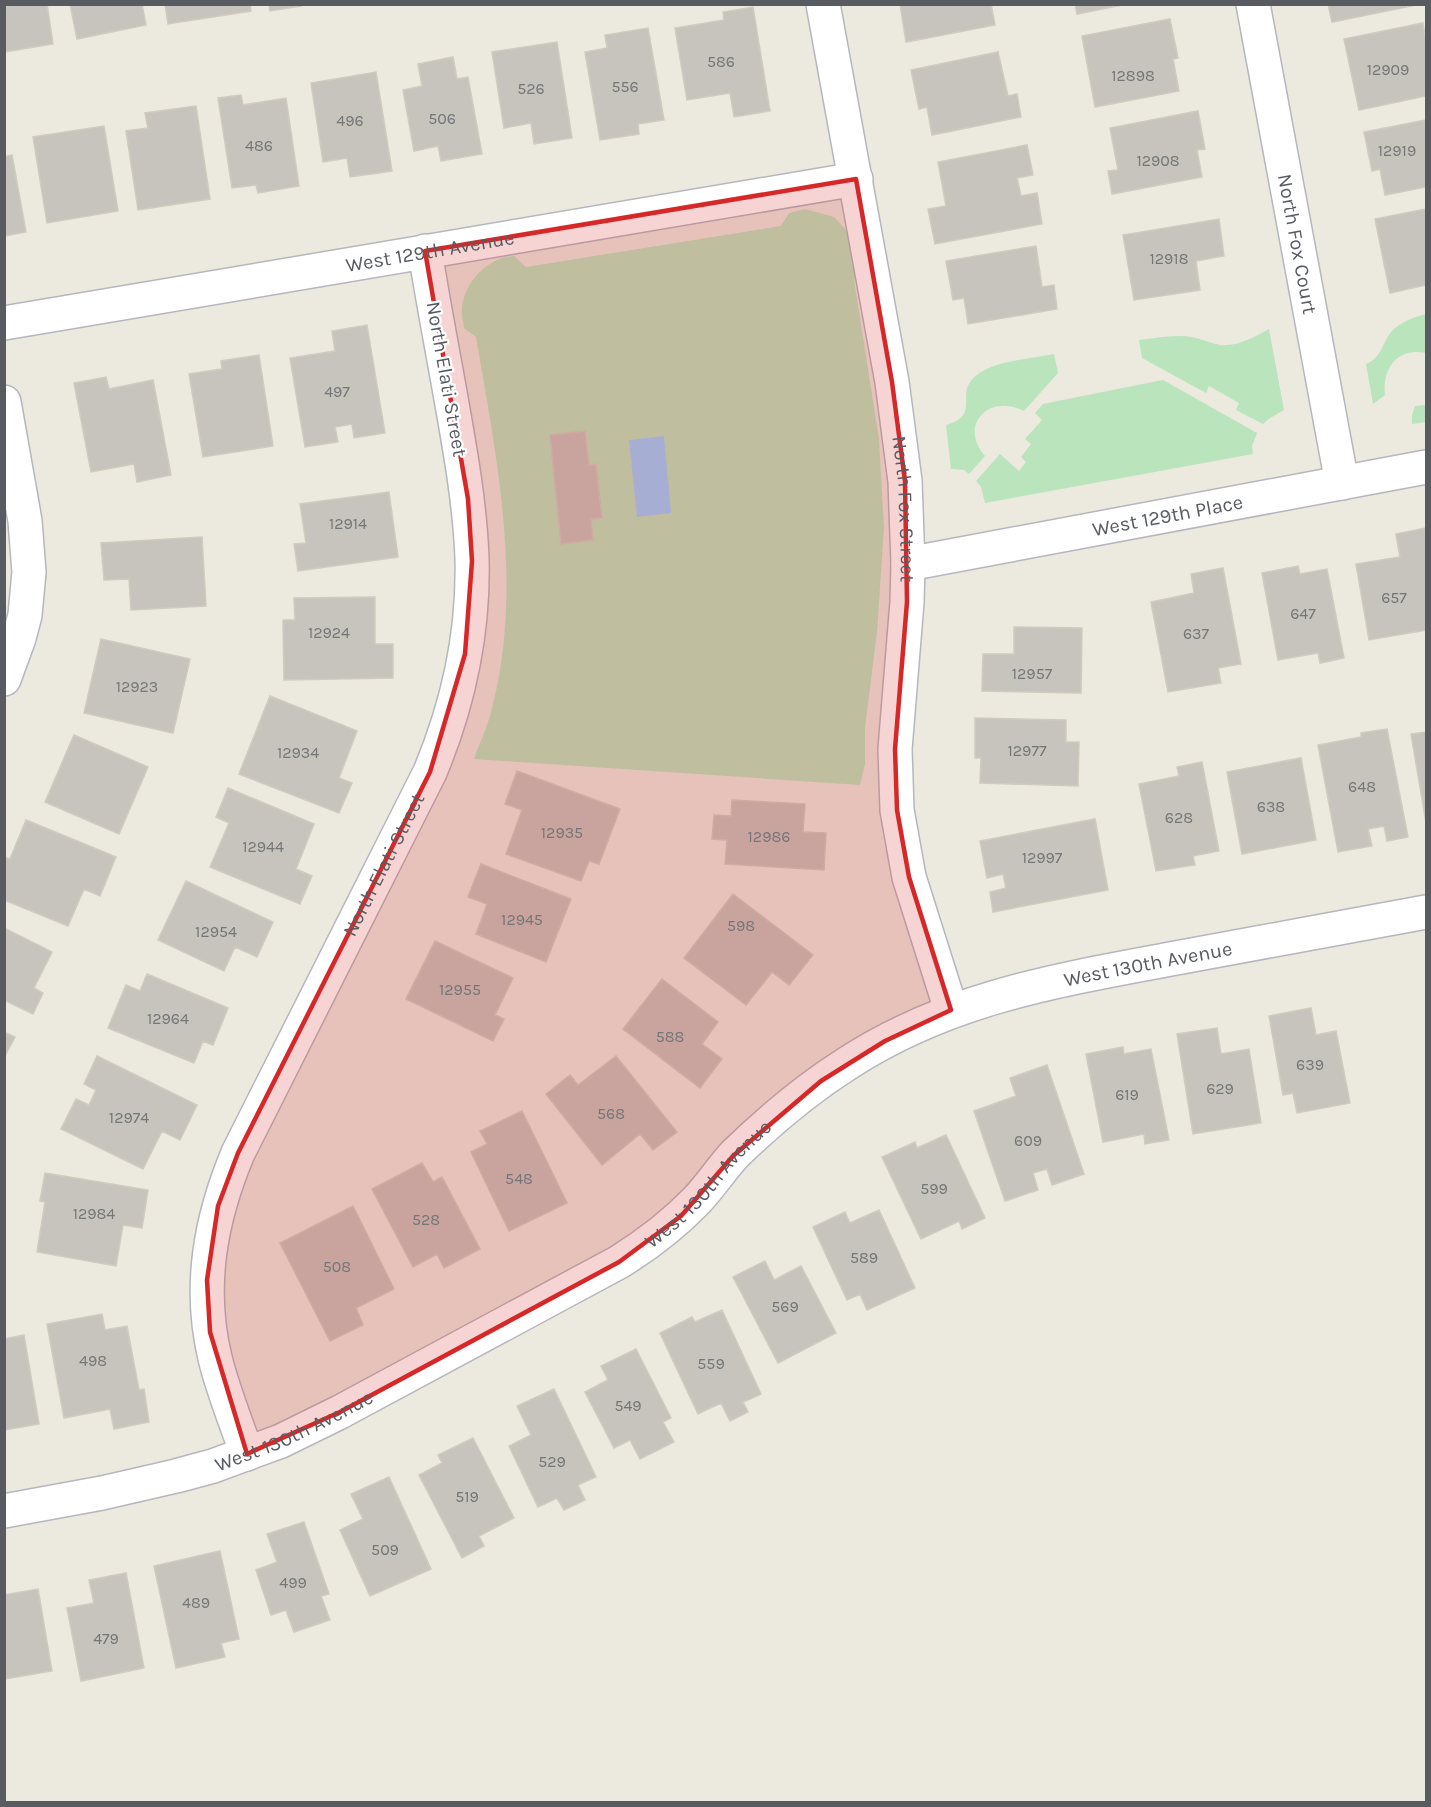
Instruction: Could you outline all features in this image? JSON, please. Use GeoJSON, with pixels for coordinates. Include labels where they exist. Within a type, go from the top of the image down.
{"type":"FeatureCollection","features":[{"type":"Feature","properties":{"kind":"street","name":"North Fox Street"},"geometry":{"type":"LineString","coordinates":[[823,4],[898,419],[904,481],[908,564],[905,641],[895,749],[897,810],[909,877],[951,1010]]}},
{"type":"Feature","properties":{"kind":"street","name":"North Fox Court"},"geometry":{"type":"LineString","coordinates":[[1253,4],[1341,483]]}},
{"type":"Feature","properties":{"kind":"street","name":"West 129th Avenue"},"geometry":{"type":"LineString","coordinates":[[4,322],[856,179]]}},
{"type":"Feature","properties":{"kind":"street","name":"North Elati Street"},"geometry":{"type":"LineString","coordinates":[[248,1454],[221,1381],[210,1332],[207,1280],[209,1252],[218,1206],[238,1153],[430,772],[452,711],[467,635],[472,561],[468,500],[425,251]]}},
{"type":"Feature","properties":{"kind":"street"},"geometry":{"type":"LineString","coordinates":[[4,402],[25,521],[29,572],[25,615],[20,638],[4,679]]}},
{"type":"Feature","properties":{"kind":"street","name":"West 129th Place"},"geometry":{"type":"LineString","coordinates":[[908,564],[1426,467]]}},
{"type":"Feature","properties":{"kind":"street","name":"West 130th Avenue"},"geometry":{"type":"LineString","coordinates":[[4,1511],[141,1485],[213,1466],[281,1441],[340,1412],[619,1262],[654,1239],[681,1216],[733,1156],[752,1138],[821,1081],[885,1041],[951,1010],[1056,980],[1426,912]]}},
{"type":"Feature","properties":{"kind":"highlighted area"},"geometry":{"type":"Polygon","coordinates":[[[856,179],[892,382],[905,481],[907,602],[895,749],[897,810],[909,877],[951,1010],[885,1041],[821,1081],[733,1156],[681,1216],[619,1262],[340,1412],[247,1454],[210,1332],[207,1280],[218,1206],[238,1153],[430,772],[465,654],[472,561],[468,499],[425,251],[856,179]]]}},
{"type":"Feature","properties":{"kind":"green space"},"geometry":{"type":"Polygon","coordinates":[[[805,209],[834,217],[849,233],[862,253],[854,280],[879,439],[884,528],[877,632],[865,728],[865,764],[860,785],[474,759],[489,718],[501,666],[506,619],[506,572],[499,477],[476,337],[464,328],[462,318],[465,294],[470,284],[485,268],[504,258],[514,256],[526,267],[781,226],[789,213],[805,209]]]}},
{"type":"Feature","properties":{"kind":"green space"},"geometry":{"type":"Polygon","coordinates":[[[1426,314],[1426,353],[1407,353],[1394,362],[1386,376],[1385,395],[1373,404],[1366,364],[1375,358],[1392,331],[1408,320],[1426,314]]]}},
{"type":"Feature","properties":{"kind":"green space"},"geometry":{"type":"Polygon","coordinates":[[[1269,329],[1284,410],[1263,424],[1236,410],[1239,403],[1209,386],[1206,393],[1142,358],[1139,340],[1185,336],[1226,345],[1246,341],[1269,329]]]}},
{"type":"Feature","properties":{"kind":"green space"},"geometry":{"type":"Polygon","coordinates":[[[1054,354],[1058,373],[1024,411],[1011,406],[999,406],[981,415],[976,423],[975,433],[977,444],[985,456],[969,474],[964,470],[951,469],[946,425],[956,421],[965,411],[966,393],[971,381],[978,374],[998,365],[1054,354]]]}},
{"type":"Feature","properties":{"kind":"green space"},"geometry":{"type":"Polygon","coordinates":[[[1163,380],[1257,433],[1252,446],[1253,454],[985,503],[981,487],[976,481],[1000,454],[1019,471],[1026,462],[1021,457],[1031,444],[1025,439],[1042,420],[1035,413],[1043,404],[1163,380]]]}},
{"type":"Feature","properties":{"kind":"green space"},"geometry":{"type":"Polygon","coordinates":[[[1426,405],[1426,422],[1412,424],[1415,406],[1426,405]]]}},
{"type":"Feature","properties":{"kind":"water"},"geometry":{"type":"Polygon","coordinates":[[[664,436],[671,513],[637,517],[629,440],[664,436]]]}},
{"type":"Feature","properties":{"kind":"building"},"geometry":{"type":"Polygon","coordinates":[[[4,4],[47,4],[53,44],[4,52],[4,4]]]}},
{"type":"Feature","properties":{"kind":"building"},"geometry":{"type":"Polygon","coordinates":[[[70,4],[142,4],[146,25],[77,39],[70,4]]]}},
{"type":"Feature","properties":{"kind":"building"},"geometry":{"type":"Polygon","coordinates":[[[165,4],[250,4],[251,11],[168,24],[165,4]]]}},
{"type":"Feature","properties":{"kind":"building"},"geometry":{"type":"Polygon","coordinates":[[[269,4],[301,4],[301,6],[270,11],[269,4]]]}},
{"type":"Feature","properties":{"kind":"building"},"geometry":{"type":"Polygon","coordinates":[[[900,4],[991,4],[995,25],[906,42],[900,4]]]}},
{"type":"Feature","properties":{"kind":"building"},"geometry":{"type":"Polygon","coordinates":[[[1075,4],[1127,4],[1077,14],[1075,4]]]}},
{"type":"Feature","properties":{"kind":"building"},"geometry":{"type":"Polygon","coordinates":[[[1328,4],[1421,4],[1332,22],[1328,4]]]}},
{"type":"Feature","properties":{"kind":"building"},"geometry":{"type":"Polygon","coordinates":[[[753,7],[770,111],[734,117],[730,93],[687,100],[675,28],[724,20],[723,12],[753,7]]]}},
{"type":"Feature","properties":{"kind":"building"},"geometry":{"type":"Polygon","coordinates":[[[1170,19],[1178,58],[1173,59],[1179,91],[1095,107],[1082,36],[1170,19]]]}},
{"type":"Feature","properties":{"kind":"building"},"geometry":{"type":"Polygon","coordinates":[[[1423,23],[1426,41],[1426,96],[1359,110],[1344,39],[1423,23]]]}},
{"type":"Feature","properties":{"kind":"building"},"geometry":{"type":"Polygon","coordinates":[[[648,28],[664,120],[638,124],[639,134],[600,140],[585,52],[607,48],[605,35],[648,28]]]}},
{"type":"Feature","properties":{"kind":"building"},"geometry":{"type":"Polygon","coordinates":[[[557,42],[572,138],[534,144],[531,123],[504,128],[492,52],[557,42]]]}},
{"type":"Feature","properties":{"kind":"building"},"geometry":{"type":"Polygon","coordinates":[[[998,52],[1008,96],[1017,94],[1021,117],[932,135],[927,107],[919,109],[911,70],[998,52]]]}},
{"type":"Feature","properties":{"kind":"building"},"geometry":{"type":"Polygon","coordinates":[[[453,57],[457,79],[468,77],[482,154],[441,161],[438,146],[414,151],[403,90],[422,86],[418,64],[453,57]]]}},
{"type":"Feature","properties":{"kind":"building"},"geometry":{"type":"Polygon","coordinates":[[[376,72],[392,171],[350,177],[347,158],[323,162],[311,83],[376,72]]]}},
{"type":"Feature","properties":{"kind":"building"},"geometry":{"type":"Polygon","coordinates":[[[241,95],[243,105],[286,98],[299,186],[258,193],[256,185],[232,188],[218,98],[241,95]]]}},
{"type":"Feature","properties":{"kind":"building"},"geometry":{"type":"Polygon","coordinates":[[[196,106],[210,199],[138,210],[126,131],[148,128],[145,113],[196,106]]]}},
{"type":"Feature","properties":{"kind":"building"},"geometry":{"type":"Polygon","coordinates":[[[1198,111],[1205,149],[1197,150],[1202,177],[1112,194],[1108,171],[1118,170],[1110,128],[1198,111]]]}},
{"type":"Feature","properties":{"kind":"building"},"geometry":{"type":"Polygon","coordinates":[[[1426,120],[1426,187],[1385,195],[1380,169],[1372,171],[1364,132],[1426,120]]]}},
{"type":"Feature","properties":{"kind":"building"},"geometry":{"type":"Polygon","coordinates":[[[104,126],[118,211],[47,223],[33,137],[104,126]]]}},
{"type":"Feature","properties":{"kind":"building"},"geometry":{"type":"Polygon","coordinates":[[[1027,145],[1033,175],[1017,178],[1021,196],[1037,193],[1042,224],[935,244],[928,209],[946,206],[938,162],[1027,145]]]}},
{"type":"Feature","properties":{"kind":"building"},"geometry":{"type":"Polygon","coordinates":[[[12,155],[26,232],[4,236],[4,157],[12,155]]]}},
{"type":"Feature","properties":{"kind":"building"},"geometry":{"type":"Polygon","coordinates":[[[1426,209],[1426,285],[1390,293],[1375,219],[1426,209]]]}},
{"type":"Feature","properties":{"kind":"building"},"geometry":{"type":"Polygon","coordinates":[[[1219,219],[1224,256],[1196,261],[1200,290],[1134,300],[1123,235],[1219,219]]]}},
{"type":"Feature","properties":{"kind":"building"},"geometry":{"type":"Polygon","coordinates":[[[1036,246],[1042,287],[1054,285],[1057,309],[968,324],[964,298],[953,300],[946,261],[1036,246]]]}},
{"type":"Feature","properties":{"kind":"building"},"geometry":{"type":"Polygon","coordinates":[[[367,325],[385,433],[354,438],[352,424],[335,427],[338,442],[305,447],[290,358],[335,351],[332,331],[367,325]]]}},
{"type":"Feature","properties":{"kind":"building"},"geometry":{"type":"Polygon","coordinates":[[[259,355],[273,446],[203,457],[189,374],[222,369],[221,361],[259,355]]]}},
{"type":"Feature","properties":{"kind":"building"},"geometry":{"type":"Polygon","coordinates":[[[106,377],[109,389],[153,380],[171,475],[137,482],[134,464],[91,472],[74,383],[106,377]]]}},
{"type":"Feature","properties":{"kind":"building"},"geometry":{"type":"Polygon","coordinates":[[[585,431],[589,465],[596,464],[602,518],[591,519],[593,540],[561,544],[550,435],[585,431]]]}},
{"type":"Feature","properties":{"kind":"building"},"geometry":{"type":"Polygon","coordinates":[[[389,492],[398,557],[298,571],[294,544],[306,543],[300,504],[389,492]]]}},
{"type":"Feature","properties":{"kind":"building"},"geometry":{"type":"Polygon","coordinates":[[[1426,528],[1426,630],[1369,640],[1356,564],[1400,557],[1396,534],[1426,528]]]}},
{"type":"Feature","properties":{"kind":"building"},"geometry":{"type":"Polygon","coordinates":[[[202,537],[206,606],[131,610],[129,579],[104,580],[101,543],[202,537]]]}},
{"type":"Feature","properties":{"kind":"building"},"geometry":{"type":"Polygon","coordinates":[[[1298,566],[1300,574],[1327,569],[1344,658],[1320,663],[1318,653],[1278,660],[1262,573],[1298,566]]]}},
{"type":"Feature","properties":{"kind":"building"},"geometry":{"type":"Polygon","coordinates":[[[1223,568],[1241,664],[1218,668],[1221,683],[1168,692],[1151,602],[1194,593],[1191,574],[1223,568]]]}},
{"type":"Feature","properties":{"kind":"building"},"geometry":{"type":"Polygon","coordinates":[[[375,597],[375,644],[393,644],[393,678],[284,680],[283,620],[295,620],[294,598],[375,597]]]}},
{"type":"Feature","properties":{"kind":"building"},"geometry":{"type":"Polygon","coordinates":[[[1014,627],[1082,628],[1081,693],[982,691],[983,654],[1014,654],[1014,627]]]}},
{"type":"Feature","properties":{"kind":"building"},"geometry":{"type":"Polygon","coordinates":[[[101,639],[190,659],[173,733],[84,713],[101,639]]]}},
{"type":"Feature","properties":{"kind":"building"},"geometry":{"type":"Polygon","coordinates":[[[270,696],[357,731],[339,778],[352,783],[339,813],[239,774],[270,696]]]}},
{"type":"Feature","properties":{"kind":"building"},"geometry":{"type":"Polygon","coordinates":[[[975,718],[1066,720],[1066,742],[1079,742],[1078,786],[980,783],[981,758],[975,758],[975,718]]]}},
{"type":"Feature","properties":{"kind":"building"},"geometry":{"type":"Polygon","coordinates":[[[1387,729],[1408,837],[1387,841],[1384,826],[1368,829],[1372,846],[1338,852],[1318,745],[1361,737],[1361,733],[1387,729]]]}},
{"type":"Feature","properties":{"kind":"building"},"geometry":{"type":"Polygon","coordinates":[[[1426,732],[1426,823],[1411,734],[1426,732]]]}},
{"type":"Feature","properties":{"kind":"building"},"geometry":{"type":"Polygon","coordinates":[[[74,735],[148,767],[119,834],[45,802],[74,735]]]}},
{"type":"Feature","properties":{"kind":"building"},"geometry":{"type":"Polygon","coordinates":[[[1301,758],[1316,840],[1242,854],[1227,772],[1301,758]]]}},
{"type":"Feature","properties":{"kind":"building"},"geometry":{"type":"Polygon","coordinates":[[[1202,762],[1219,851],[1193,856],[1195,865],[1156,871],[1139,784],[1179,776],[1177,767],[1202,762]]]}},
{"type":"Feature","properties":{"kind":"building"},"geometry":{"type":"Polygon","coordinates":[[[517,771],[620,809],[599,864],[589,861],[581,881],[506,854],[522,810],[505,804],[517,771]]]}},
{"type":"Feature","properties":{"kind":"building"},"geometry":{"type":"Polygon","coordinates":[[[228,788],[314,824],[296,869],[312,876],[300,904],[210,867],[229,823],[216,817],[228,788]]]}},
{"type":"Feature","properties":{"kind":"building"},"geometry":{"type":"Polygon","coordinates":[[[732,800],[805,804],[803,832],[826,833],[824,870],[725,864],[727,840],[712,839],[714,815],[731,816],[732,800]]]}},
{"type":"Feature","properties":{"kind":"building"},"geometry":{"type":"Polygon","coordinates":[[[1095,819],[1108,890],[993,912],[990,892],[1006,888],[1003,874],[987,878],[980,841],[1095,819]]]}},
{"type":"Feature","properties":{"kind":"building"},"geometry":{"type":"Polygon","coordinates":[[[26,820],[116,857],[100,896],[84,889],[68,926],[4,900],[4,857],[10,859],[26,820]]]}},
{"type":"Feature","properties":{"kind":"building"},"geometry":{"type":"Polygon","coordinates":[[[481,864],[571,899],[546,962],[476,934],[487,904],[468,897],[481,864]]]}},
{"type":"Feature","properties":{"kind":"building"},"geometry":{"type":"Polygon","coordinates":[[[186,881],[273,922],[257,957],[235,947],[224,971],[158,940],[186,881]]]}},
{"type":"Feature","properties":{"kind":"building"},"geometry":{"type":"Polygon","coordinates":[[[733,894],[813,955],[789,985],[772,972],[746,1005],[684,958],[733,894]]]}},
{"type":"Feature","properties":{"kind":"building"},"geometry":{"type":"Polygon","coordinates":[[[4,928],[52,952],[34,988],[43,993],[33,1014],[4,1000],[4,928]]]}},
{"type":"Feature","properties":{"kind":"building"},"geometry":{"type":"Polygon","coordinates":[[[435,941],[513,978],[495,1015],[504,1019],[493,1041],[406,999],[435,941]]]}},
{"type":"Feature","properties":{"kind":"building"},"geometry":{"type":"Polygon","coordinates":[[[147,974],[228,1008],[213,1045],[203,1041],[194,1063],[108,1028],[126,985],[140,991],[147,974]]]}},
{"type":"Feature","properties":{"kind":"building"},"geometry":{"type":"Polygon","coordinates":[[[662,979],[718,1022],[702,1044],[722,1059],[700,1088],[623,1029],[662,979]]]}},
{"type":"Feature","properties":{"kind":"building"},"geometry":{"type":"Polygon","coordinates":[[[1311,1008],[1316,1035],[1336,1031],[1350,1103],[1297,1113],[1293,1093],[1283,1095],[1269,1016],[1311,1008]]]}},
{"type":"Feature","properties":{"kind":"building"},"geometry":{"type":"Polygon","coordinates":[[[1217,1028],[1221,1054],[1249,1049],[1261,1123],[1193,1134],[1177,1034],[1217,1028]]]}},
{"type":"Feature","properties":{"kind":"building"},"geometry":{"type":"Polygon","coordinates":[[[4,1032],[15,1037],[4,1058],[4,1032]]]}},
{"type":"Feature","properties":{"kind":"building"},"geometry":{"type":"Polygon","coordinates":[[[1123,1047],[1124,1054],[1151,1049],[1169,1140],[1145,1144],[1144,1134],[1103,1142],[1086,1054],[1123,1047]]]}},
{"type":"Feature","properties":{"kind":"building"},"geometry":{"type":"Polygon","coordinates":[[[97,1056],[197,1105],[180,1140],[162,1131],[143,1169],[61,1129],[76,1099],[89,1105],[96,1090],[84,1084],[97,1056]]]}},
{"type":"Feature","properties":{"kind":"building"},"geometry":{"type":"Polygon","coordinates":[[[616,1056],[677,1132],[653,1150],[640,1134],[602,1165],[546,1094],[570,1075],[578,1085],[616,1056]]]}},
{"type":"Feature","properties":{"kind":"building"},"geometry":{"type":"Polygon","coordinates":[[[1047,1065],[1084,1174],[1052,1185],[1047,1169],[1033,1173],[1038,1190],[1005,1201],[974,1111],[1016,1096],[1010,1078],[1047,1065]]]}},
{"type":"Feature","properties":{"kind":"building"},"geometry":{"type":"Polygon","coordinates":[[[522,1111],[567,1203],[509,1231],[471,1152],[487,1144],[480,1131],[522,1111]]]}},
{"type":"Feature","properties":{"kind":"building"},"geometry":{"type":"Polygon","coordinates":[[[946,1135],[985,1218],[962,1229],[959,1221],[921,1239],[882,1157],[915,1142],[917,1148],[946,1135]]]}},
{"type":"Feature","properties":{"kind":"building"},"geometry":{"type":"Polygon","coordinates":[[[422,1163],[433,1182],[442,1177],[480,1249],[444,1268],[437,1254],[413,1267],[372,1189],[422,1163]]]}},
{"type":"Feature","properties":{"kind":"building"},"geometry":{"type":"Polygon","coordinates":[[[45,1173],[148,1190],[142,1228],[123,1225],[116,1266],[37,1252],[45,1202],[40,1201],[45,1173]]]}},
{"type":"Feature","properties":{"kind":"building"},"geometry":{"type":"Polygon","coordinates":[[[353,1206],[394,1289],[356,1308],[363,1325],[330,1341],[280,1243],[353,1206]]]}},
{"type":"Feature","properties":{"kind":"building"},"geometry":{"type":"Polygon","coordinates":[[[879,1210],[915,1288],[867,1310],[860,1294],[847,1300],[813,1227],[845,1212],[850,1223],[879,1210]]]}},
{"type":"Feature","properties":{"kind":"building"},"geometry":{"type":"Polygon","coordinates":[[[765,1261],[774,1280],[801,1266],[836,1333],[778,1363],[733,1277],[765,1261]]]}},
{"type":"Feature","properties":{"kind":"building"},"geometry":{"type":"Polygon","coordinates":[[[722,1310],[761,1394],[743,1402],[748,1412],[730,1421],[721,1403],[698,1414],[660,1333],[692,1317],[695,1322],[722,1310]]]}},
{"type":"Feature","properties":{"kind":"building"},"geometry":{"type":"Polygon","coordinates":[[[102,1314],[105,1330],[127,1326],[139,1390],[144,1389],[149,1422],[114,1429],[110,1409],[64,1418],[47,1324],[102,1314]]]}},
{"type":"Feature","properties":{"kind":"building"},"geometry":{"type":"Polygon","coordinates":[[[24,1335],[39,1424],[4,1430],[4,1339],[24,1335]]]}},
{"type":"Feature","properties":{"kind":"building"},"geometry":{"type":"Polygon","coordinates":[[[636,1349],[671,1418],[663,1422],[674,1442],[640,1459],[630,1440],[614,1448],[585,1392],[608,1380],[601,1366],[636,1349]]]}},
{"type":"Feature","properties":{"kind":"building"},"geometry":{"type":"Polygon","coordinates":[[[554,1389],[596,1477],[578,1485],[585,1500],[564,1510],[557,1498],[538,1507],[509,1446],[531,1435],[517,1406],[554,1389]]]}},
{"type":"Feature","properties":{"kind":"building"},"geometry":{"type":"Polygon","coordinates":[[[473,1438],[514,1518],[479,1536],[484,1546],[462,1558],[419,1475],[442,1463],[438,1455],[473,1438]]]}},
{"type":"Feature","properties":{"kind":"building"},"geometry":{"type":"Polygon","coordinates":[[[389,1477],[431,1569],[370,1596],[340,1530],[363,1519],[351,1494],[389,1477]]]}},
{"type":"Feature","properties":{"kind":"building"},"geometry":{"type":"Polygon","coordinates":[[[304,1522],[329,1594],[321,1596],[330,1620],[294,1632],[286,1610],[271,1615],[256,1570],[277,1562],[267,1534],[304,1522]]]}},
{"type":"Feature","properties":{"kind":"building"},"geometry":{"type":"Polygon","coordinates":[[[220,1551],[239,1639],[221,1643],[225,1657],[176,1668],[154,1566],[220,1551]]]}},
{"type":"Feature","properties":{"kind":"building"},"geometry":{"type":"Polygon","coordinates":[[[126,1573],[144,1668],[81,1681],[67,1608],[94,1603],[89,1580],[126,1573]]]}},
{"type":"Feature","properties":{"kind":"building"},"geometry":{"type":"Polygon","coordinates":[[[38,1589],[52,1671],[4,1679],[4,1595],[38,1589]]]}}]}
